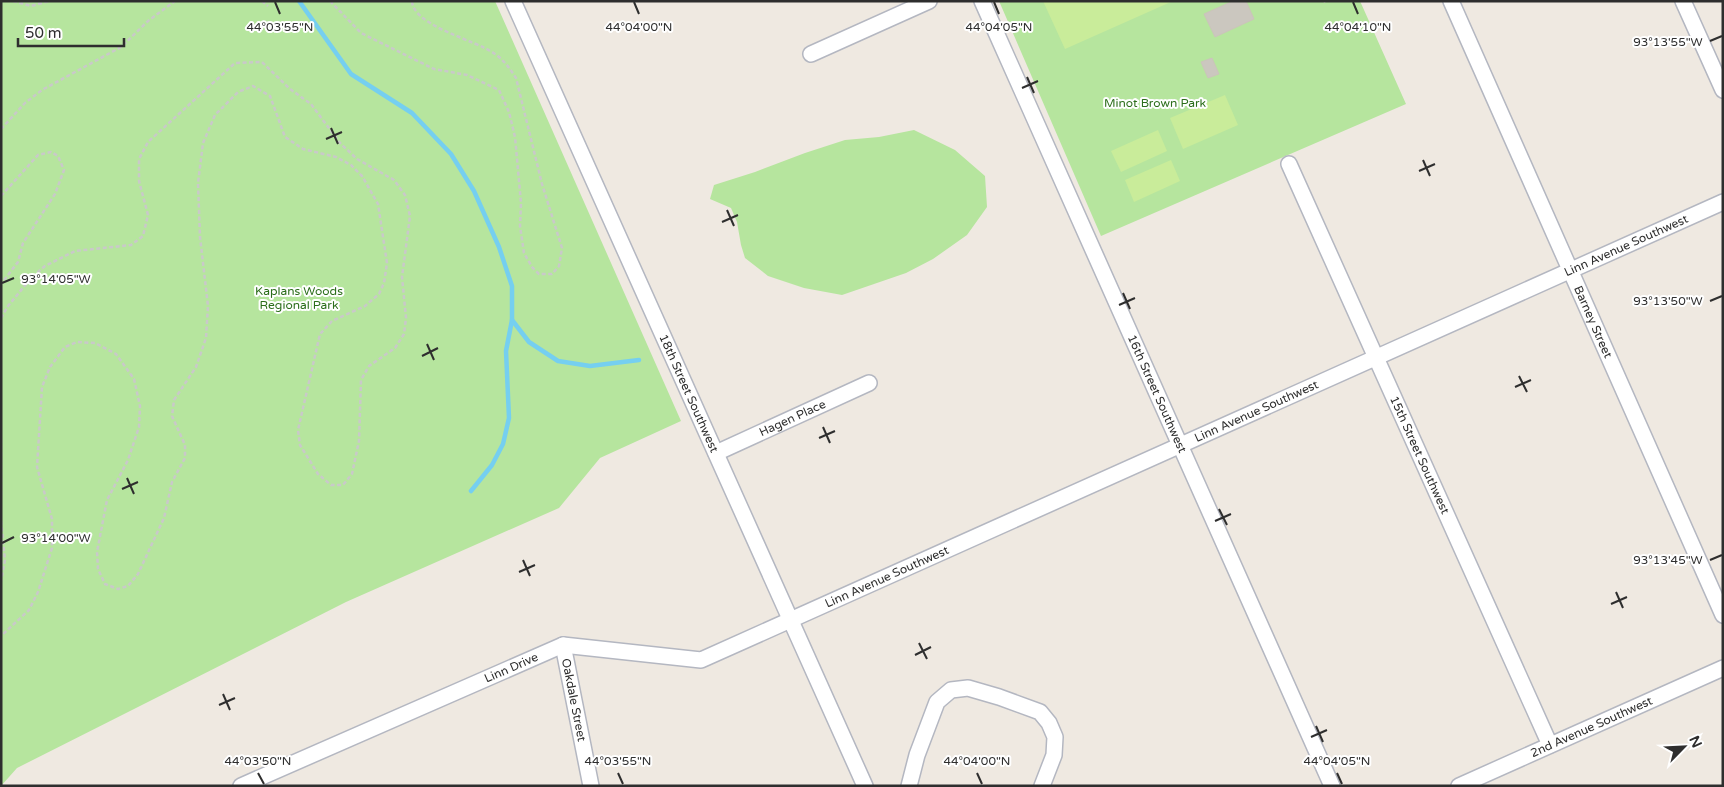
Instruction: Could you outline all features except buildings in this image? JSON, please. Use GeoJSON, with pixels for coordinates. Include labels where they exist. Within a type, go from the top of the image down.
{"type":"FeatureCollection","features":[{"type":"Feature","properties":{"kind":"street","name":"18th Street Southwest"},"geometry":{"type":"LineString","coordinates":[[513,1],[865,786]]}},
{"type":"Feature","properties":{"kind":"street"},"geometry":{"type":"LineString","coordinates":[[811,54],[929,1]]}},
{"type":"Feature","properties":{"kind":"street","name":"16th Street Southwest"},"geometry":{"type":"LineString","coordinates":[[982,1],[1332,786]]}},
{"type":"Feature","properties":{"kind":"street","name":"Barney Street"},"geometry":{"type":"LineString","coordinates":[[1450,1],[1723,615]]}},
{"type":"Feature","properties":{"kind":"street"},"geometry":{"type":"LineString","coordinates":[[1683,1],[1723,90]]}},
{"type":"Feature","properties":{"kind":"street","name":"15th Street Southwest"},"geometry":{"type":"LineString","coordinates":[[1289,164],[1550,745]]}},
{"type":"Feature","properties":{"kind":"street","name":"Linn Avenue Southwest"},"geometry":{"type":"LineString","coordinates":[[791,621],[1723,202]]}},
{"type":"Feature","properties":{"kind":"street","name":"Hagen Place"},"geometry":{"type":"LineString","coordinates":[[716,453],[869,383]]}},
{"type":"Feature","properties":{"kind":"street","name":"Linn Drive"},"geometry":{"type":"LineString","coordinates":[[241,786],[564,645],[701,660],[791,621]]}},
{"type":"Feature","properties":{"kind":"street","name":"Oakdale Street"},"geometry":{"type":"LineString","coordinates":[[564,645],[591,786]]}},
{"type":"Feature","properties":{"kind":"street","name":"2nd Avenue Southwest"},"geometry":{"type":"LineString","coordinates":[[1459,786],[1723,668]]}},
{"type":"Feature","properties":{"kind":"street"},"geometry":{"type":"LineString","coordinates":[[909,786],[937,702],[951,690],[968,688],[1040,712],[1049,723],[1056,737],[1054,755],[1042,786]]}},
{"type":"Feature","properties":{"kind":"path"},"geometry":{"type":"LineString","coordinates":[[13,1],[31,6],[49,1]]}},
{"type":"Feature","properties":{"kind":"path"},"geometry":{"type":"LineString","coordinates":[[1,129],[25,103],[42,90],[121,47],[148,21],[175,1]]}},
{"type":"Feature","properties":{"kind":"path"},"geometry":{"type":"LineString","coordinates":[[262,1],[268,6]]}},
{"type":"Feature","properties":{"kind":"path"},"geometry":{"type":"LineString","coordinates":[[330,1],[361,33],[434,69],[467,75],[499,90],[509,112],[515,137],[521,203],[520,226],[524,253],[532,268],[539,274],[552,274],[560,266],[562,248],[542,184],[516,78],[507,64],[494,53],[423,20],[412,8],[412,1]]}},
{"type":"Feature","properties":{"kind":"path"},"geometry":{"type":"LineString","coordinates":[[1,318],[32,276],[45,266],[75,251],[130,245],[143,236],[148,216],[139,181],[139,159],[148,142],[235,63],[262,62],[290,89],[311,104],[340,143],[357,159],[394,180],[405,196],[410,216],[402,276],[406,318],[404,334],[395,348],[369,366],[361,380],[359,441],[352,474],[343,485],[331,485],[318,474],[300,445],[298,430],[320,334],[332,320],[365,306],[379,294],[384,284],[387,263],[378,204],[362,176],[350,165],[336,157],[303,149],[285,137],[270,96],[253,86],[238,92],[215,115],[203,143],[198,183],[200,237],[208,306],[206,338],[196,367],[174,400],[172,416],[184,446],[185,458],[172,482],[164,518],[138,574],[128,586],[118,589],[105,584],[98,569],[97,552],[107,500],[128,460],[139,427],[140,406],[134,379],[116,354],[95,343],[77,342],[65,347],[50,367],[42,387],[37,467],[52,519],[52,548],[38,592],[29,610],[1,636]]}},
{"type":"Feature","properties":{"kind":"path"},"geometry":{"type":"LineString","coordinates":[[1,196],[38,154],[51,152],[58,156],[64,170],[55,194],[23,243],[18,262],[1,284]]}},
{"type":"Feature","properties":{"kind":"path"},"geometry":{"type":"LineString","coordinates":[[1,439],[1,496]]}},
{"type":"Feature","properties":{"kind":"path"},"geometry":{"type":"LineString","coordinates":[[1,521],[4,560],[1,581]]}},
{"type":"Feature","properties":{"kind":"green space","name":"Kaplans Woods Regional Park"},"geometry":{"type":"Polygon","coordinates":[[[1,1],[495,1],[681,421],[600,458],[559,508],[346,602],[17,768],[1,786],[1,1]]]}},
{"type":"Feature","properties":{"kind":"green space","name":"Minot Brown Park"},"geometry":{"type":"Polygon","coordinates":[[[999,1],[1323,1],[1324,3],[1328,1],[1360,1],[1406,104],[1101,236],[999,1]]]}},
{"type":"Feature","properties":{"kind":"green space"},"geometry":{"type":"Polygon","coordinates":[[[1043,1],[1173,1],[1065,49],[1043,1]]]}},
{"type":"Feature","properties":{"kind":"green space"},"geometry":{"type":"Polygon","coordinates":[[[1225,95],[1238,125],[1183,149],[1170,118],[1225,95]]]}},
{"type":"Feature","properties":{"kind":"green space"},"geometry":{"type":"Polygon","coordinates":[[[914,130],[955,150],[985,176],[987,207],[967,235],[933,259],[906,273],[842,295],[804,288],[768,276],[745,258],[737,222],[731,208],[710,199],[714,185],[805,153],[845,140],[879,137],[914,130]]]}},
{"type":"Feature","properties":{"kind":"green space"},"geometry":{"type":"Polygon","coordinates":[[[1158,130],[1167,151],[1121,172],[1111,151],[1158,130]]]}},
{"type":"Feature","properties":{"kind":"green space"},"geometry":{"type":"Polygon","coordinates":[[[1171,160],[1180,181],[1134,202],[1125,180],[1171,160]]]}},
{"type":"Feature","properties":{"kind":"waterway"},"geometry":{"type":"LineString","coordinates":[[299,1],[351,74],[412,113],[451,154],[474,191],[499,247],[512,286],[512,320],[506,351],[509,418],[503,444],[492,465],[471,491]]}},
{"type":"Feature","properties":{"kind":"waterway"},"geometry":{"type":"LineString","coordinates":[[512,320],[529,342],[558,361],[590,366],[639,360]]}}]}
